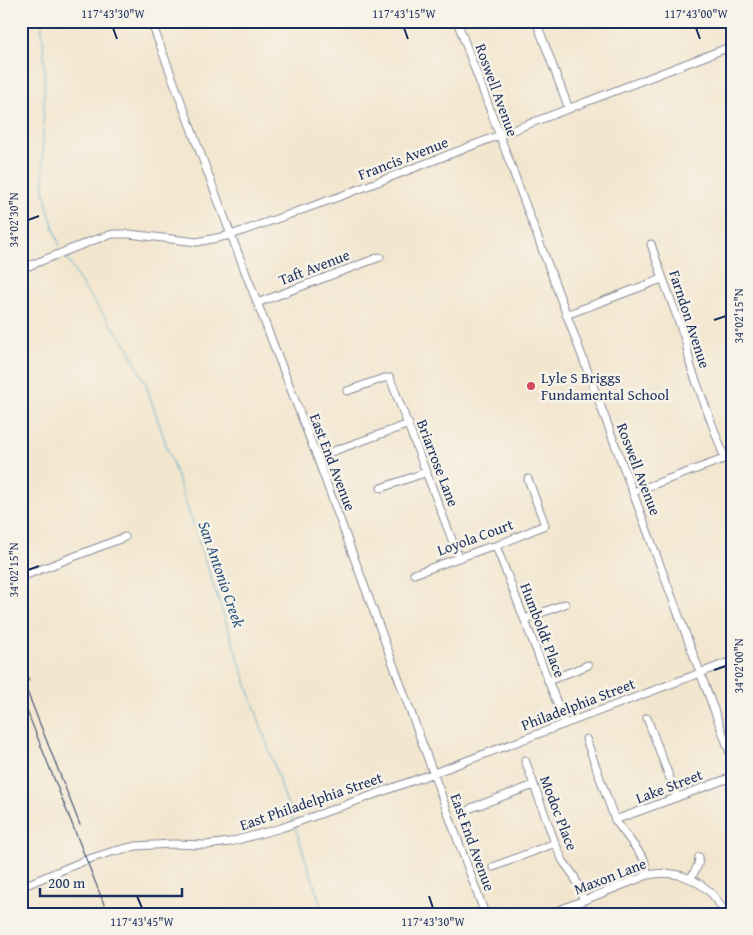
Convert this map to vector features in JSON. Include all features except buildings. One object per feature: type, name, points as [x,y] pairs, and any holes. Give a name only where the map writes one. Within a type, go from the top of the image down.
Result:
[{"type":"street","name":"East End Avenue","points":[[151,21],[317,457],[485,914]]},
{"type":"street","name":"Roswell Avenue","points":[[456,21],[732,758]]},
{"type":"street","points":[[536,21],[569,109]]},
{"type":"street","name":"Francis Avenue","points":[[21,269],[113,234],[129,234],[197,242],[231,235],[341,196],[732,46]]},
{"type":"street","name":"Farndon Avenue","points":[[652,244],[662,279],[685,338],[690,364],[728,458]]},
{"type":"street","name":"Taft Avenue","points":[[257,302],[380,257]]},
{"type":"street","points":[[566,315],[662,279]]},
{"type":"street","name":"Briarrose Lane","points":[[346,392],[384,378],[390,378],[409,424],[458,558]]},
{"type":"street","points":[[317,457],[409,424]]},
{"type":"street","points":[[633,492],[728,458]]},
{"type":"street","points":[[381,488],[427,472]]},
{"type":"street","name":"Loyola Court","points":[[414,574],[496,546],[546,525],[528,479]]},
{"type":"street","points":[[21,578],[125,537]]},
{"type":"street","name":"Humboldt Place","points":[[496,546],[565,724]]},
{"type":"street","points":[[525,619],[564,604]]},
{"type":"street","name":"Philadelphia Street","points":[[434,773],[732,661]]},
{"type":"street","points":[[548,681],[588,665]]},
{"type":"street","points":[[647,718],[677,797]]},
{"type":"street","points":[[586,739],[616,820],[644,859],[648,875]]},
{"type":"street","name":"Modoc Place","points":[[525,760],[562,861],[574,876],[584,900]]},
{"type":"street","name":"East Philadelphia Street","points":[[21,887],[86,860],[118,850],[145,846],[206,845],[253,837],[434,773]]},
{"type":"street","name":"Lake Street","points":[[616,820],[732,777]]},
{"type":"street","points":[[472,808],[534,785]]},
{"type":"street","points":[[493,867],[555,843]]},
{"type":"street","points":[[691,878],[698,865],[699,857]]},
{"type":"street","name":"Maxon Lane","points":[[549,914],[648,875],[668,873],[691,878],[704,886],[713,894],[725,914]]},
{"type":"waterway","name":"San Antonio Creek","points":[[41,21],[44,63],[44,187],[48,210],[60,247]]},
{"type":"waterway","name":"San Antonio Creek","points":[[66,257],[83,287],[128,347],[145,382],[293,821]]},
{"type":"waterway","name":"San Antonio Creek","points":[[295,827],[324,914]]},
{"type":"railway","points":[[21,663],[29,681]]},
{"type":"railway","points":[[21,676],[80,825]]},
{"type":"railway","points":[[21,696],[108,914]]},
{"type":"place","name":"Lyle S Briggs Fundamental School","points":[[531,386]]}]
